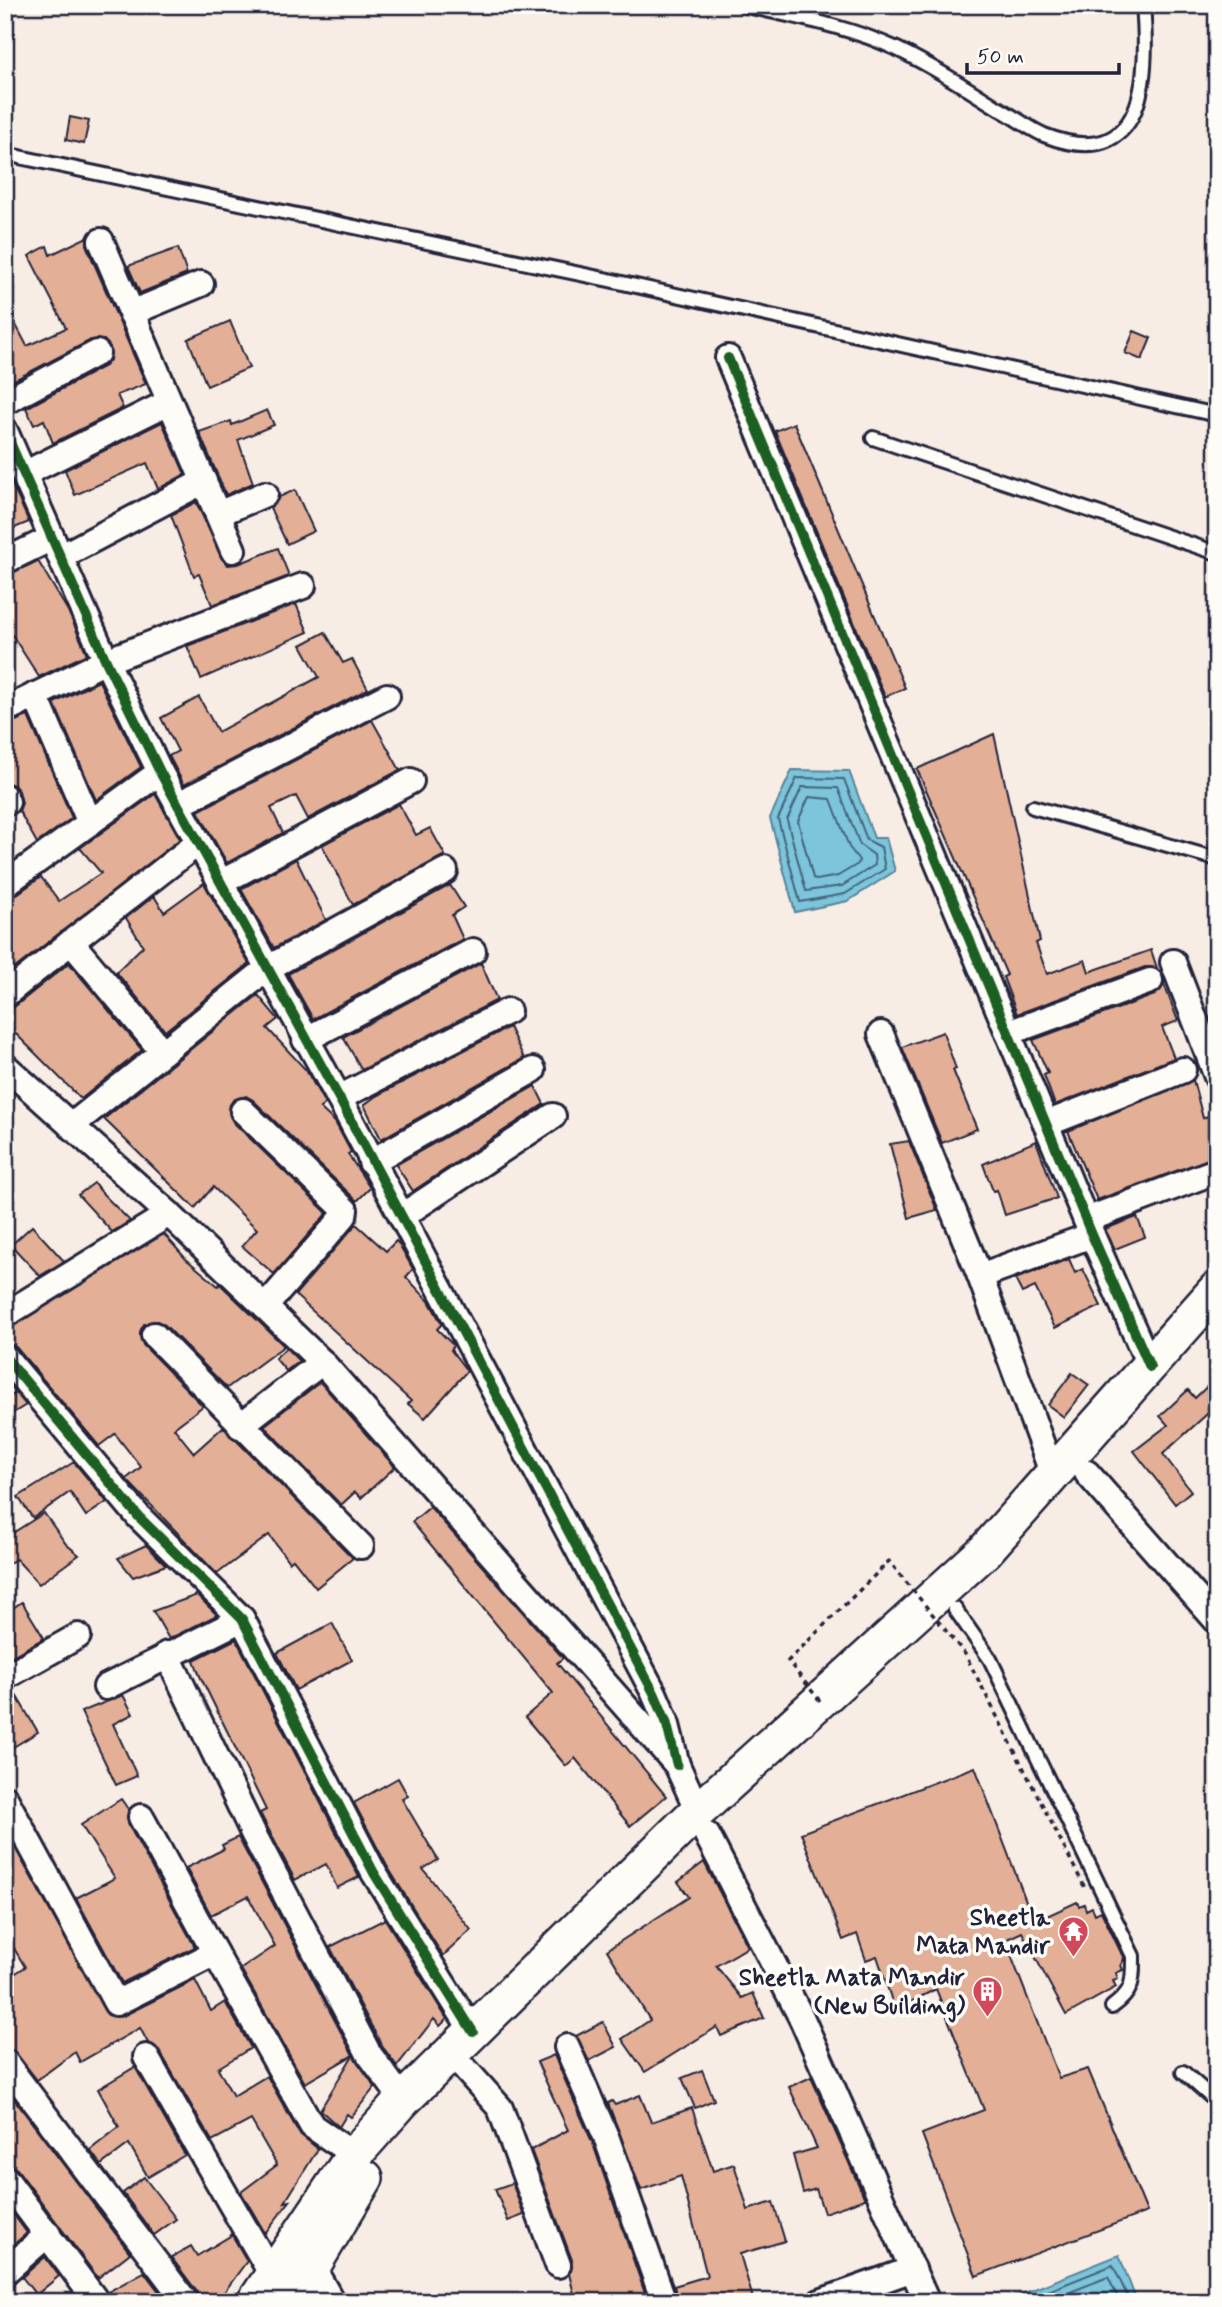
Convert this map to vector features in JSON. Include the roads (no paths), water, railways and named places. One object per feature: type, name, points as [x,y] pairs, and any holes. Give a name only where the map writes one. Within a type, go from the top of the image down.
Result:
[{"type":"main road","points":[[273,2293],[354,2155],[403,2100],[473,2032],[702,1823],[955,1609],[1070,1474],[1150,1367],[1217,1289]]},
{"type":"main road","points":[[273,2293],[312,2266],[374,2162],[466,2070],[702,1823],[821,1701],[1070,1474],[1217,1325]]},
{"type":"street","points":[[100,241],[233,550]]},
{"type":"street","points":[[131,313],[201,285]]},
{"type":"street","points":[[5,402],[97,354]]},
{"type":"street","points":[[728,358],[1089,1227],[1150,1367]]},
{"type":"street","points":[[24,474],[169,402]]},
{"type":"street","points":[[5,431],[106,662],[160,772],[339,1098],[654,1693],[666,1721],[677,1765],[702,1823],[802,2019],[927,2302]]},
{"type":"street","points":[[5,561],[57,547],[204,481]]},
{"type":"street","points":[[218,514],[265,494]]},
{"type":"street","points":[[5,710],[106,662],[303,586]]},
{"type":"street","points":[[35,695],[90,823]]},
{"type":"street","points":[[177,805],[387,696]]},
{"type":"street","points":[[8,882],[160,772]]},
{"type":"street","points":[[220,883],[411,781]]},
{"type":"street","points":[[5,995],[198,843]]},
{"type":"street","points":[[71,1126],[268,968],[445,871]]},
{"type":"street","points":[[71,942],[163,1052]]},
{"type":"street","points":[[305,1040],[472,951]]},
{"type":"street","points":[[1172,962],[1217,1077]]},
{"type":"street","points":[[1008,1033],[1150,981]]},
{"type":"street","points":[[339,1098],[508,1012]]},
{"type":"street","points":[[881,1034],[980,1276],[1070,1474],[1217,1621]]},
{"type":"street","points":[[5,1066],[169,1214],[322,1362],[677,1765]]},
{"type":"street","points":[[371,1161],[533,1070]]},
{"type":"street","points":[[1046,1124],[1183,1070]]},
{"type":"street","points":[[243,1111],[345,1210],[265,1307]]},
{"type":"street","points":[[402,1216],[553,1116]]},
{"type":"street","points":[[980,1276],[1216,1171]]},
{"type":"street","points":[[5,1315],[169,1214]]},
{"type":"street","points":[[154,1335],[240,1426],[361,1546]]},
{"type":"street","points":[[5,1357],[139,1517],[242,1619],[374,1873],[473,2032]]},
{"type":"street","points":[[240,1426],[322,1362]]},
{"type":"street","points":[[106,1687],[167,1654],[242,1619]]},
{"type":"street","points":[[5,1677],[78,1636]]},
{"type":"street","points":[[167,1654],[254,1835],[369,2054],[403,2100]]},
{"type":"street","points":[[5,1798],[116,2003],[215,1953]]},
{"type":"street","points":[[141,1816],[312,2126],[320,2135],[354,2155]]},
{"type":"street","points":[[567,2047],[607,2139],[664,2302]]},
{"type":"street","points":[[146,2057],[273,2293]]},
{"type":"street","points":[[5,2062],[186,2302]]},
{"type":"street","points":[[466,2070],[500,2108],[558,2265]]},
{"type":"street","points":[[5,2178],[97,2302]]},
{"type":"street","points":[[5,2272],[48,2234]]},
{"type":"street","points":[[312,2266],[332,2302]]},
{"type":"street","points":[[820,2302],[857,2296],[913,2269]]},
{"type":"lane","points":[[743,5],[864,36],[937,70],[1044,135],[1073,141],[1099,142],[1115,135],[1132,120],[1141,97],[1147,43],[1143,5]]},
{"type":"lane","points":[[5,154],[609,280],[1217,415]]},
{"type":"lane","points":[[873,438],[1217,553]]},
{"type":"lane","points":[[1033,807],[1217,859]]},
{"type":"lane","points":[[955,1609],[990,1659],[1133,1956],[1133,1979],[1127,1996],[1112,2007]]},
{"type":"lane","points":[[1183,2072],[1217,2102]]},
{"type":"water","points":[[792,770],[849,771],[874,838],[886,838],[895,871],[848,901],[795,912],[770,818]]},
{"type":"water","points":[[1119,2255],[1137,2302],[1002,2302]]},
{"type":"place","name":"Sheetla Mata Mandir","points":[[1073,1958]]},
{"type":"place","name":"Sheetla Mata Mandir (New Building)","points":[[988,2018]]}]
